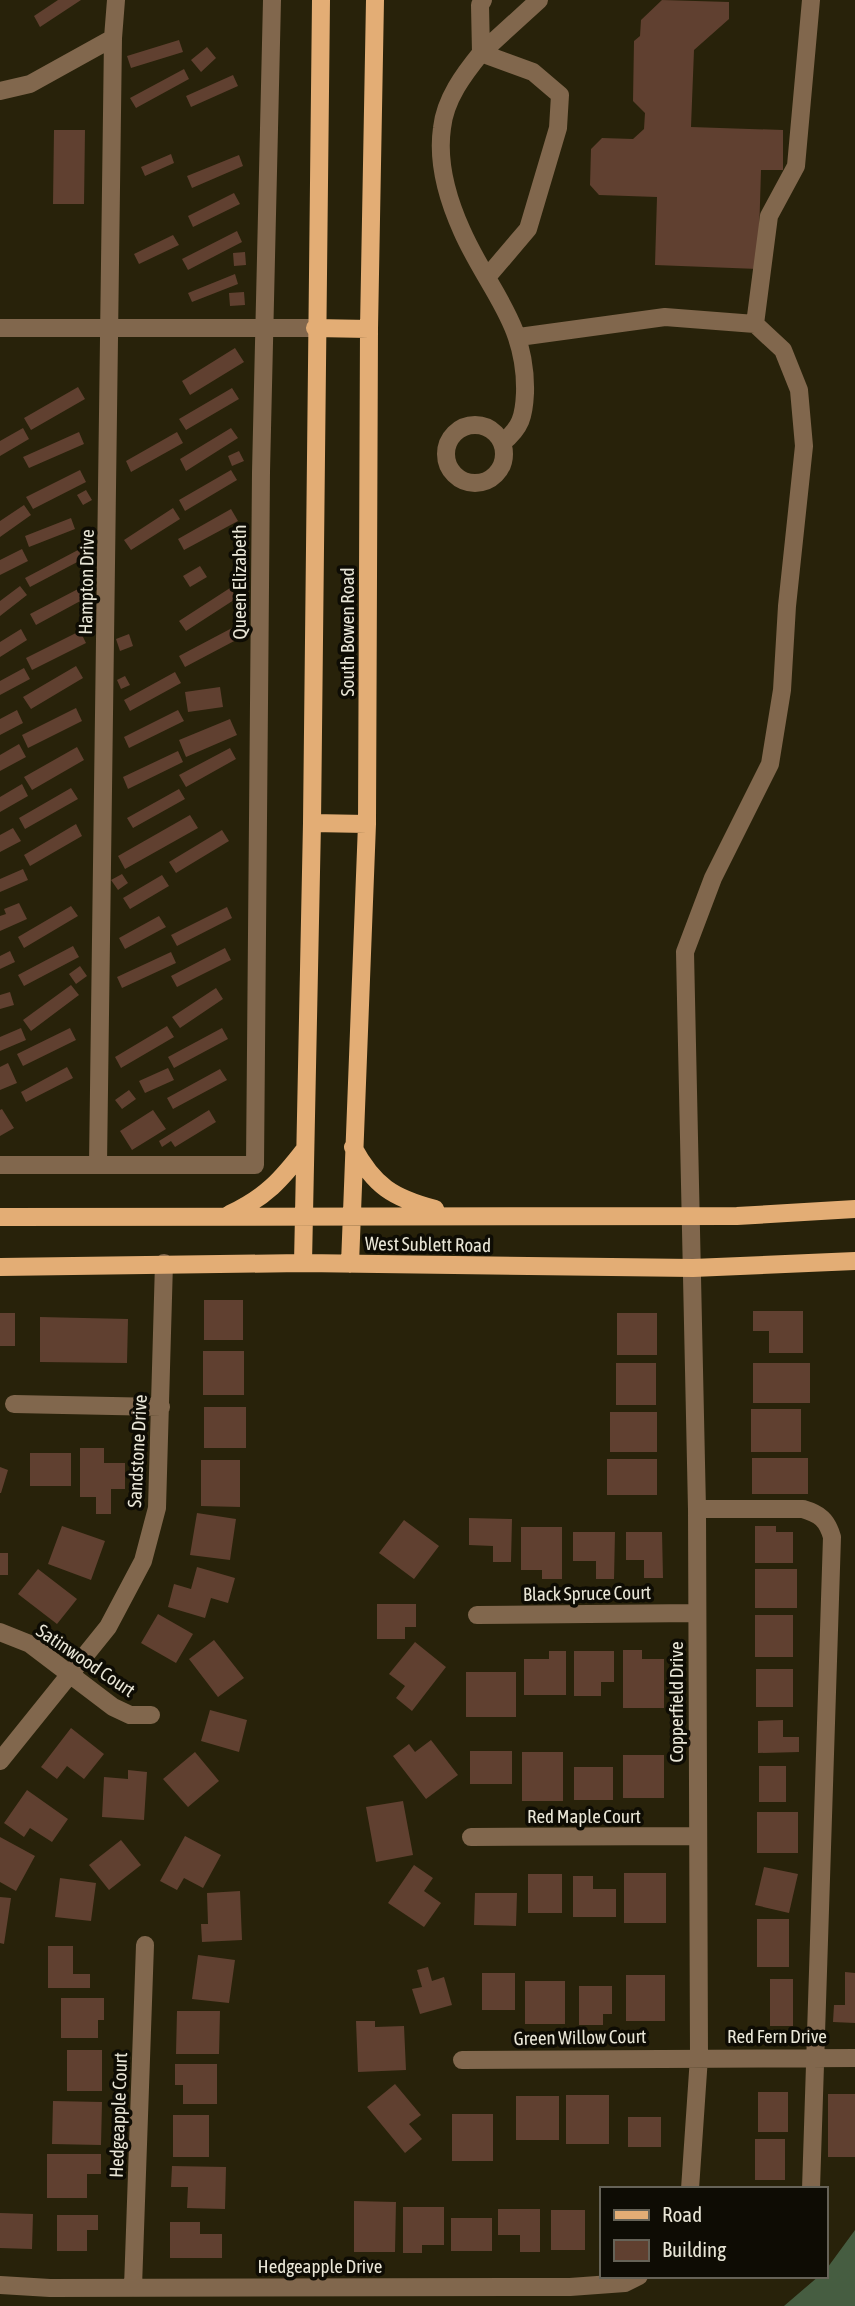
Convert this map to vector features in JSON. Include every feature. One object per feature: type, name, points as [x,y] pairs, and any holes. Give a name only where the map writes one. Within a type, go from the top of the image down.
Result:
[{"type":"main road","name":"South Bowen Road","points":[[303,1263],[312,823],[315,328],[321,0]]},
{"type":"main road","name":"South Bowen Road","points":[[350,1264],[367,824],[369,330],[375,0]]},
{"type":"main road","points":[[315,328],[369,330]]},
{"type":"main road","points":[[312,823],[367,824]]},
{"type":"main road","points":[[353,1147],[364,1167],[382,1187],[408,1202],[463,1215]]},
{"type":"main road","points":[[226,1216],[258,1201],[271,1190],[305,1149]]},
{"type":"main road","name":"West Sublett Road","points":[[0,1217],[737,1216],[855,1209]]},
{"type":"main road","name":"West Sublett Road","points":[[0,1267],[303,1263],[693,1268],[855,1261]]},
{"type":"street","name":"Hampton Drive","points":[[98,1166],[113,38],[116,0]]},
{"type":"street","name":"Queen Elizabeth","points":[[98,1166],[255,1166],[264,328],[272,0]]},
{"type":"street","points":[[481,53],[480,5],[483,0]]},
{"type":"street","points":[[502,443],[518,431],[524,414],[526,365],[519,337],[463,233],[443,175],[442,126],[459,80],[481,53],[539,0]]},
{"type":"street","points":[[519,337],[665,317],[755,324],[769,216],[796,166],[811,0]]},
{"type":"street","points":[[0,91],[30,84],[113,38]]},
{"type":"street","points":[[481,53],[533,72],[560,95],[558,128],[528,229],[488,276]]},
{"type":"street","name":"Copperfield Drive","points":[[690,2187],[699,2057],[697,1509],[685,953],[713,878],[770,764],[782,690],[787,606],[804,446],[799,390],[783,350],[755,324]]},
{"type":"street","points":[[0,328],[315,328]]},
{"type":"street","points":[[0,1166],[98,1166]]},
{"type":"street","name":"Sandstone Drive","points":[[0,1761],[108,1627],[143,1562],[157,1508],[164,1263]]},
{"type":"street","points":[[14,1404],[162,1406]]},
{"type":"street","points":[[697,1509],[803,1509],[819,1513],[832,1536],[811,2187]]},
{"type":"street","name":"Black Spruce Court","points":[[477,1615],[697,1613]]},
{"type":"street","name":"Satinwood Court","points":[[0,1632],[30,1644],[113,1707],[130,1715],[151,1715]]},
{"type":"street","name":"Red Maple Court","points":[[471,1837],[698,1836]]},
{"type":"street","name":"Hedgeapple Court","points":[[134,2287],[145,1944]]},
{"type":"street","name":"Red Fern Drive","points":[[699,2057],[855,2058]]},
{"type":"street","name":"Green Willow Court","points":[[462,2060],[699,2057]]},
{"type":"street","name":"Hedgeapple Drive","points":[[0,2285],[570,2287],[625,2283],[635,2278]]},
{"type":"green space","points":[[855,2230],[855,2306],[784,2306],[817,2278],[827,2278],[827,2268]]},
{"type":"building","points":[[58,0],[81,0],[40,27],[34,16]]},
{"type":"building","points":[[662,0],[729,2],[729,19],[694,50],[691,127],[783,130],[783,170],[761,170],[758,269],[655,265],[657,197],[599,195],[590,185],[591,149],[602,138],[633,139],[644,129],[645,113],[633,101],[634,41],[640,36],[641,20]]},
{"type":"building","points":[[179,40],[183,52],[131,68],[127,56]]},
{"type":"building","points":[[207,47],[216,58],[201,72],[191,60]]},
{"type":"building","points":[[184,69],[189,79],[136,108],[130,98]]},
{"type":"building","points":[[233,75],[238,86],[191,107],[186,96]]},
{"type":"building","points":[[54,130],[85,130],[84,204],[53,204]]},
{"type":"building","points":[[171,154],[174,163],[145,176],[141,167]]},
{"type":"building","points":[[239,155],[243,166],[192,188],[187,176]]},
{"type":"building","points":[[234,193],[240,204],[193,227],[188,216]]},
{"type":"building","points":[[237,231],[242,242],[188,270],[182,259]]},
{"type":"building","points":[[173,235],[179,245],[139,264],[134,254]]},
{"type":"building","points":[[245,252],[246,265],[234,266],[233,253]]},
{"type":"building","points":[[235,274],[238,284],[192,302],[188,293]]},
{"type":"building","points":[[244,292],[245,305],[230,306],[229,293]]},
{"type":"building","points":[[235,348],[244,362],[190,395],[182,381]]},
{"type":"building","points":[[78,387],[85,399],[31,430],[24,418]]},
{"type":"building","points":[[232,388],[239,399],[186,430],[179,419]]},
{"type":"building","points":[[23,428],[29,439],[0,456],[0,441]]},
{"type":"building","points":[[231,428],[238,438],[186,471],[180,459]]},
{"type":"building","points":[[79,432],[84,444],[29,468],[23,457]]},
{"type":"building","points":[[177,432],[183,443],[131,472],[126,461]]},
{"type":"building","points":[[239,451],[244,461],[232,466],[228,456]]},
{"type":"building","points":[[80,470],[86,482],[33,509],[26,497]]},
{"type":"building","points":[[231,470],[237,480],[185,511],[179,500]]},
{"type":"building","points":[[86,490],[92,500],[83,505],[77,495]]},
{"type":"building","points":[[24,505],[31,515],[0,537],[0,521]]},
{"type":"building","points":[[173,508],[180,519],[131,550],[124,540]]},
{"type":"building","points":[[231,509],[238,521],[184,550],[178,539]]},
{"type":"building","points":[[71,518],[75,529],[29,547],[25,536]]},
{"type":"building","points":[[22,549],[28,561],[0,575],[0,560]]},
{"type":"building","points":[[78,550],[83,559],[30,587],[25,578]]},
{"type":"building","points":[[200,566],[207,577],[190,587],[183,576]]},
{"type":"building","points":[[20,586],[27,595],[0,616],[0,601]]},
{"type":"building","points":[[230,588],[237,598],[186,631],[179,621]]},
{"type":"building","points":[[78,589],[84,599],[36,625],[30,614]]},
{"type":"building","points":[[232,628],[238,639],[185,667],[179,656]]},
{"type":"building","points":[[21,629],[27,640],[0,657],[0,642]]},
{"type":"building","points":[[80,631],[86,643],[32,670],[26,658]]},
{"type":"building","points":[[129,634],[133,646],[120,651],[116,639]]},
{"type":"building","points":[[76,666],[83,678],[31,709],[23,697]]},
{"type":"building","points":[[24,668],[30,679],[0,695],[0,681]]},
{"type":"building","points":[[175,672],[181,683],[130,711],[124,700]]},
{"type":"building","points":[[125,676],[130,685],[121,689],[117,680]]},
{"type":"building","points":[[220,687],[223,707],[188,712],[185,692]]},
{"type":"building","points":[[76,708],[82,721],[28,748],[22,735]]},
{"type":"building","points":[[17,710],[23,723],[0,735],[0,719]]},
{"type":"building","points":[[178,710],[184,721],[129,748],[124,737]]},
{"type":"building","points":[[230,719],[237,735],[186,757],[179,740]]},
{"type":"building","points":[[19,744],[26,757],[0,771],[0,755]]},
{"type":"building","points":[[77,747],[84,760],[32,790],[24,777]]},
{"type":"building","points":[[230,748],[236,759],[186,787],[179,775]]},
{"type":"building","points":[[178,751],[183,762],[128,789],[123,777]]},
{"type":"building","points":[[22,784],[28,796],[0,812],[0,797]]},
{"type":"building","points":[[71,788],[78,799],[25,829],[19,818]]},
{"type":"building","points":[[179,789],[185,799],[133,828],[127,818]]},
{"type":"building","points":[[190,815],[198,828],[125,869],[118,856]]},
{"type":"building","points":[[76,824],[82,836],[30,866],[24,855]]},
{"type":"building","points":[[13,828],[21,841],[0,852],[0,835]]},
{"type":"building","points":[[222,830],[229,841],[176,873],[169,862]]},
{"type":"building","points":[[23,869],[28,880],[0,892],[0,879]]},
{"type":"building","points":[[122,874],[128,883],[118,890],[111,880]]},
{"type":"building","points":[[162,875],[169,886],[130,909],[123,898]]},
{"type":"building","points":[[19,903],[27,919],[0,931],[0,916],[6,914],[4,909]]},
{"type":"building","points":[[71,906],[78,916],[24,948],[18,937]]},
{"type":"building","points":[[227,907],[232,918],[177,946],[171,935]]},
{"type":"building","points":[[159,916],[166,927],[125,949],[119,938]]},
{"type":"building","points":[[73,946],[79,957],[24,986],[18,975]]},
{"type":"building","points":[[225,948],[231,960],[177,987],[171,976]]},
{"type":"building","points":[[10,951],[15,962],[0,969],[0,956]]},
{"type":"building","points":[[171,952],[176,963],[122,988],[117,977]]},
{"type":"building","points":[[80,966],[87,976],[76,984],[69,974]]},
{"type":"building","points":[[71,985],[79,995],[31,1031],[23,1020]]},
{"type":"building","points":[[216,988],[223,999],[180,1028],[172,1017]]},
{"type":"building","points":[[10,992],[14,1005],[0,1009],[0,995]]},
{"type":"building","points":[[167,1026],[174,1037],[121,1068],[115,1057]]},
{"type":"building","points":[[21,1028],[26,1040],[0,1051],[0,1037]]},
{"type":"building","points":[[70,1028],[76,1040],[23,1066],[17,1054]]},
{"type":"building","points":[[222,1028],[228,1039],[174,1068],[168,1057]]},
{"type":"building","points":[[8,1063],[17,1083],[0,1090],[0,1067]]},
{"type":"building","points":[[67,1067],[73,1078],[26,1102],[21,1092]]},
{"type":"building","points":[[168,1068],[174,1080],[145,1093],[139,1081]]},
{"type":"building","points":[[220,1069],[227,1080],[173,1109],[167,1098]]},
{"type":"building","points":[[129,1090],[136,1099],[122,1109],[115,1100]]},
{"type":"building","points":[[2,1109],[14,1128],[0,1136],[0,1110]]},
{"type":"building","points":[[153,1110],[166,1129],[132,1150],[120,1131]]},
{"type":"building","points":[[209,1110],[216,1122],[175,1147],[171,1141],[162,1147],[159,1141]]},
{"type":"building","points":[[204,1300],[243,1300],[243,1340],[204,1340]]},
{"type":"building","points":[[753,1311],[803,1311],[803,1353],[769,1353],[769,1331],[753,1331]]},
{"type":"building","points":[[0,1313],[15,1313],[15,1346],[0,1346]]},
{"type":"building","points":[[617,1313],[657,1313],[657,1355],[617,1355]]},
{"type":"building","points":[[40,1317],[128,1319],[127,1363],[40,1362]]},
{"type":"building","points":[[203,1351],[244,1351],[244,1395],[203,1395]]},
{"type":"building","points":[[616,1363],[656,1363],[656,1405],[616,1405]]},
{"type":"building","points":[[753,1363],[810,1363],[810,1403],[753,1403]]},
{"type":"building","points":[[204,1407],[246,1407],[246,1448],[204,1448]]},
{"type":"building","points":[[751,1409],[801,1409],[801,1452],[751,1452]]},
{"type":"building","points":[[610,1412],[657,1412],[657,1452],[610,1452]]},
{"type":"building","points":[[80,1448],[104,1448],[104,1463],[125,1463],[125,1489],[111,1489],[111,1514],[96,1514],[96,1497],[80,1497]]},
{"type":"building","points":[[30,1453],[71,1453],[71,1486],[30,1486]]},
{"type":"building","points":[[752,1458],[808,1458],[808,1494],[752,1494]]},
{"type":"building","points":[[607,1459],[657,1459],[657,1495],[607,1495]]},
{"type":"building","points":[[201,1460],[240,1460],[240,1507],[201,1506]]},
{"type":"building","points":[[0,1467],[8,1470],[1,1493],[0,1493]]},
{"type":"building","points":[[197,1513],[236,1519],[230,1560],[190,1555]]},
{"type":"building","points":[[469,1518],[512,1519],[511,1562],[493,1562],[493,1546],[469,1545]]},
{"type":"building","points":[[404,1520],[439,1546],[414,1579],[379,1553]]},
{"type":"building","points":[[62,1526],[105,1541],[91,1580],[48,1564]]},
{"type":"building","points":[[755,1526],[776,1526],[776,1532],[793,1532],[793,1563],[755,1563]]},
{"type":"building","points":[[521,1527],[562,1527],[562,1579],[542,1579],[542,1570],[521,1570]]},
{"type":"building","points":[[573,1532],[615,1532],[614,1579],[596,1579],[596,1561],[573,1561]]},
{"type":"building","points":[[626,1532],[662,1532],[663,1578],[644,1578],[644,1560],[626,1560]]},
{"type":"building","points":[[0,1553],[8,1553],[8,1575],[0,1575]]},
{"type":"building","points":[[197,1567],[235,1578],[228,1603],[211,1598],[205,1618],[168,1607],[174,1584],[191,1589]]},
{"type":"building","points":[[38,1569],[77,1599],[57,1624],[18,1594]]},
{"type":"building","points":[[755,1569],[797,1569],[797,1608],[755,1608]]},
{"type":"building","points":[[377,1604],[416,1604],[416,1627],[405,1627],[405,1639],[377,1639]]},
{"type":"building","points":[[158,1614],[193,1634],[176,1663],[141,1643]]},
{"type":"building","points":[[755,1615],[793,1615],[793,1657],[755,1657]]},
{"type":"building","points":[[214,1640],[244,1678],[218,1697],[189,1659]]},
{"type":"building","points":[[415,1642],[446,1667],[412,1711],[396,1698],[405,1686],[389,1674]]},
{"type":"building","points":[[623,1650],[642,1650],[642,1659],[664,1659],[664,1708],[623,1708]]},
{"type":"building","points":[[549,1651],[566,1651],[566,1695],[524,1695],[524,1659],[549,1659]]},
{"type":"building","points":[[574,1651],[614,1651],[614,1682],[601,1682],[601,1696],[574,1696]]},
{"type":"building","points":[[756,1669],[793,1669],[793,1707],[756,1707]]},
{"type":"building","points":[[466,1672],[516,1672],[516,1717],[466,1717]]},
{"type":"building","points":[[210,1710],[247,1720],[239,1752],[201,1741]]},
{"type":"building","points":[[783,1720],[783,1737],[799,1737],[799,1752],[758,1753],[758,1721]]},
{"type":"building","points":[[71,1728],[104,1754],[84,1779],[67,1766],[57,1779],[41,1767]]},
{"type":"building","points":[[431,1740],[458,1775],[426,1799],[393,1756],[409,1744],[415,1752]]},
{"type":"building","points":[[470,1751],[512,1751],[512,1784],[470,1784]]},
{"type":"building","points":[[195,1752],[219,1781],[188,1807],[163,1779]]},
{"type":"building","points":[[522,1752],[563,1752],[563,1801],[522,1801]]},
{"type":"building","points":[[623,1755],[664,1755],[664,1798],[623,1798]]},
{"type":"building","points":[[759,1766],[786,1766],[786,1802],[759,1802]]},
{"type":"building","points":[[574,1767],[613,1767],[613,1800],[574,1800]]},
{"type":"building","points":[[128,1770],[147,1772],[144,1820],[102,1817],[104,1777],[128,1779]]},
{"type":"building","points":[[27,1790],[68,1819],[52,1842],[30,1828],[24,1837],[4,1823]]},
{"type":"building","points":[[403,1801],[413,1855],[376,1862],[366,1807]]},
{"type":"building","points":[[757,1812],[798,1812],[798,1853],[757,1853]]},
{"type":"building","points":[[185,1836],[221,1855],[203,1888],[184,1878],[177,1890],[160,1881]]},
{"type":"building","points":[[0,1837],[35,1856],[16,1891],[0,1882]]},
{"type":"building","points":[[121,1840],[141,1865],[109,1890],[89,1865]]},
{"type":"building","points":[[414,1865],[433,1878],[424,1891],[441,1903],[424,1927],[388,1903]]},
{"type":"building","points":[[764,1867],[798,1874],[789,1913],[755,1905]]},
{"type":"building","points":[[624,1873],[666,1873],[666,1923],[624,1923]]},
{"type":"building","points":[[528,1874],[562,1874],[562,1913],[528,1913]]},
{"type":"building","points":[[573,1876],[593,1876],[593,1889],[616,1889],[616,1917],[573,1917]]},
{"type":"building","points":[[60,1878],[96,1883],[91,1921],[55,1917]]},
{"type":"building","points":[[240,1891],[242,1940],[202,1942],[201,1924],[208,1924],[207,1893]]},
{"type":"building","points":[[475,1893],[517,1893],[516,1926],[474,1925]]},
{"type":"building","points":[[0,1897],[11,1898],[4,1944],[0,1943]]},
{"type":"building","points":[[757,1919],[789,1919],[789,1967],[757,1967]]},
{"type":"building","points":[[48,1946],[73,1946],[73,1974],[90,1974],[90,1988],[48,1988]]},
{"type":"building","points":[[198,1955],[235,1960],[229,2003],[192,1999]]},
{"type":"building","points":[[428,1967],[432,1981],[444,1977],[452,2005],[420,2014],[412,1989],[422,1987],[417,1970]]},
{"type":"building","points":[[845,1972],[855,1973],[855,2023],[833,2022],[834,2005],[845,2005]]},
{"type":"building","points":[[482,1973],[515,1973],[515,2010],[482,2010]]},
{"type":"building","points":[[626,1975],[665,1975],[665,2021],[626,2021]]},
{"type":"building","points":[[770,1979],[793,1979],[793,2026],[770,2026]]},
{"type":"building","points":[[525,1981],[565,1981],[565,2024],[525,2024]]},
{"type":"building","points":[[579,1986],[612,1986],[612,2014],[603,2014],[603,2025],[579,2025]]},
{"type":"building","points":[[61,1998],[104,1998],[104,2020],[98,2020],[98,2038],[61,2038]]},
{"type":"building","points":[[177,2011],[220,2011],[219,2054],[176,2054]]},
{"type":"building","points":[[356,2021],[375,2021],[375,2027],[404,2026],[406,2070],[358,2072]]},
{"type":"building","points":[[67,2050],[102,2050],[102,2091],[67,2091]]},
{"type":"building","points":[[175,2064],[217,2064],[217,2104],[183,2104],[183,2085],[175,2085]]},
{"type":"building","points":[[395,2084],[421,2115],[409,2124],[422,2139],[405,2153],[367,2107]]},
{"type":"building","points":[[758,2092],[788,2092],[788,2132],[758,2132]]},
{"type":"building","points":[[828,2094],[855,2094],[855,2157],[828,2157]]},
{"type":"building","points":[[566,2095],[609,2095],[609,2144],[566,2144]]},
{"type":"building","points":[[516,2096],[559,2096],[559,2140],[516,2140]]},
{"type":"building","points":[[53,2101],[102,2102],[101,2145],[52,2144]]},
{"type":"building","points":[[452,2114],[493,2114],[493,2161],[452,2161]]},
{"type":"building","points":[[173,2115],[209,2115],[209,2157],[173,2157]]},
{"type":"building","points":[[628,2117],[661,2117],[661,2147],[628,2147]]},
{"type":"building","points":[[755,2139],[785,2139],[785,2180],[755,2180]]},
{"type":"building","points":[[47,2154],[101,2154],[101,2174],[87,2174],[87,2198],[47,2198]]},
{"type":"building","points":[[172,2166],[226,2167],[225,2209],[187,2208],[188,2187],[171,2187]]},
{"type":"building","points":[[354,2201],[396,2202],[395,2252],[354,2252]]},
{"type":"building","points":[[403,2207],[444,2207],[444,2245],[422,2245],[422,2253],[403,2253]]},
{"type":"building","points":[[498,2209],[540,2209],[540,2252],[520,2252],[520,2235],[498,2235]]},
{"type":"building","points":[[551,2210],[585,2210],[585,2250],[551,2250]]},
{"type":"building","points":[[0,2213],[33,2214],[32,2249],[0,2248]]},
{"type":"building","points":[[57,2215],[98,2215],[98,2230],[87,2230],[87,2251],[57,2251]]},
{"type":"building","points":[[451,2218],[492,2218],[492,2251],[451,2251]]},
{"type":"building","points":[[170,2222],[200,2222],[200,2234],[222,2234],[222,2258],[170,2258]]}]
